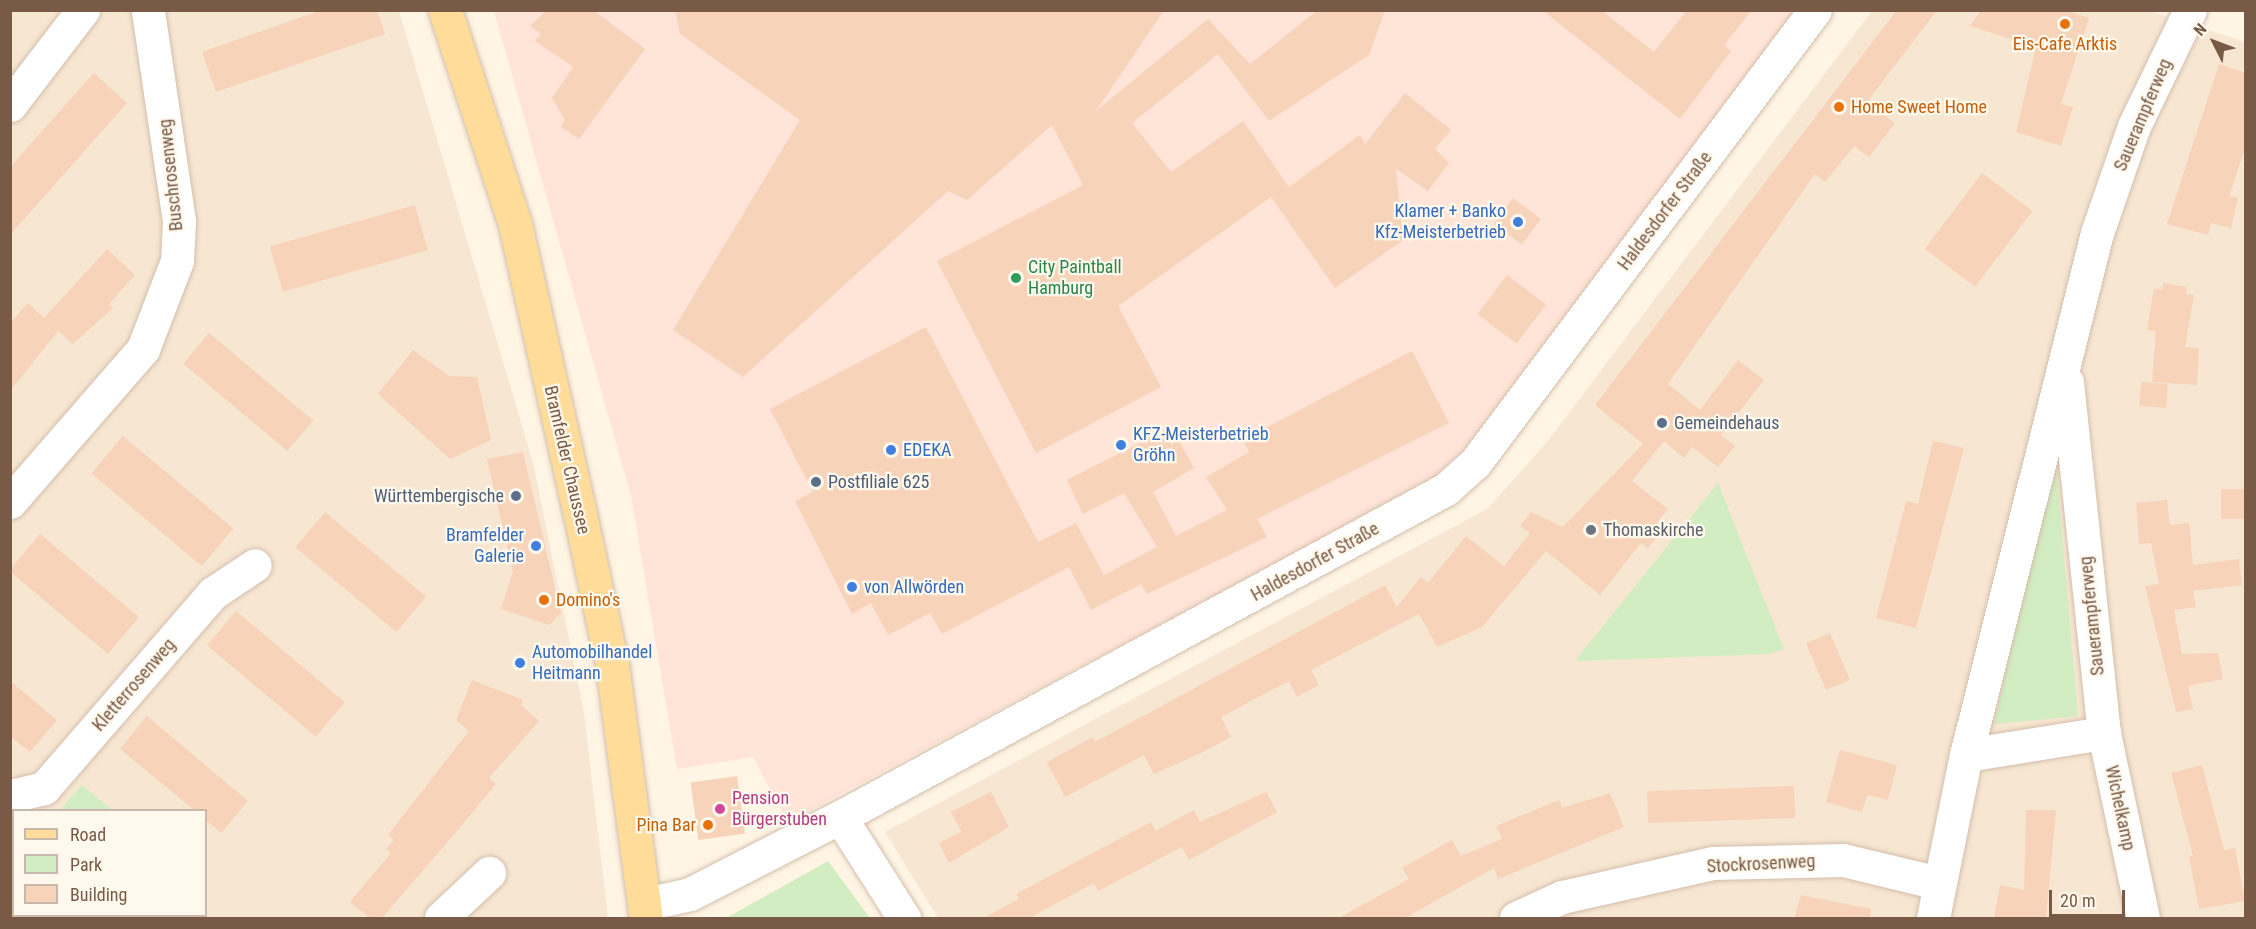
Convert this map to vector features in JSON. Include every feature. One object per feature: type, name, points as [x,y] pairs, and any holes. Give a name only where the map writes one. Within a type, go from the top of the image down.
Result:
[{"type":"main road","name":"Bramfelder Chaussee","points":[[446,10],[515,224],[580,514],[612,664],[645,911]]},
{"type":"street","points":[[10,105],[83,10]]},
{"type":"street","name":"Buschrosenweg","points":[[10,502],[143,349],[177,261],[179,221],[148,10]]},
{"type":"street","name":"Haldesdorfer Straße","points":[[645,911],[690,894],[840,818],[1446,489],[1475,464],[1815,10]]},
{"type":"street","name":"Sauerampferweg","points":[[1933,918],[1966,755],[2097,233],[2134,126],[2190,10]]},
{"type":"street","name":"Sauerampferweg","points":[[2064,360],[2104,733]]},
{"type":"street","name":"Kletterrosenweg","points":[[10,796],[44,788],[213,593],[255,565]]},
{"type":"street","points":[[1966,755],[2104,733]]},
{"type":"street","name":"Wichelkamp","points":[[2104,733],[2143,918]]},
{"type":"street","points":[[840,818],[904,918]]},
{"type":"street","name":"Stockrosenweg","points":[[1516,918],[1562,897],[1713,863],[1843,860],[1939,883]]},
{"type":"street","points":[[441,918],[489,873]]},
{"type":"shaded area","points":[[10,11],[399,11],[533,463],[584,713],[608,918],[11,918]]},
{"type":"shaded area","points":[[494,11],[1806,11],[1475,457],[788,822],[753,757],[677,769],[631,496]]},
{"type":"shaded area","points":[[1872,11],[2150,11],[2245,42],[2245,918],[938,918],[885,832],[1487,509],[1547,442]]},
{"type":"green space","points":[[2055,455],[2078,716],[1994,724]]},
{"type":"green space","points":[[1718,483],[1784,649],[1769,654],[1575,661]]},
{"type":"green space","points":[[82,785],[111,809],[61,809]]},
{"type":"green space","points":[[828,861],[870,918],[726,918]]},
{"type":"building","points":[[322,10],[377,10],[385,34],[216,92],[202,52]]},
{"type":"building","points":[[547,10],[593,10],[645,49],[579,139],[561,127],[565,120],[552,98],[573,67],[535,41],[541,34],[530,26]]},
{"type":"building","points":[[675,10],[1164,10],[1096,111],[1208,19],[1250,64],[1318,10],[1385,10],[1369,55],[1269,121],[1218,54],[1132,123],[1171,172],[1243,121],[1289,187],[1360,135],[1365,144],[1405,93],[1451,130],[1435,149],[1449,163],[1428,191],[1396,169],[1403,240],[1335,288],[1271,197],[1118,306],[1161,387],[1036,453],[937,261],[1083,185],[1052,125],[967,200],[948,191],[743,377],[673,330],[800,120],[680,34]]},
{"type":"building","points":[[1542,10],[1601,10],[1654,52],[1687,10],[1752,10],[1724,45],[1731,51],[1680,119]]},
{"type":"building","points":[[1897,10],[1937,10],[1867,102],[1895,123],[1869,157],[1854,146],[1825,182],[1815,174],[1668,384],[1700,410],[1738,360],[1764,380],[1721,435],[1735,446],[1718,467],[1692,447],[1684,458],[1664,441],[1632,481],[1668,509],[1653,528],[1660,533],[1648,548],[1641,543],[1600,595],[1546,551],[1482,627],[1437,647],[1419,614],[1311,670],[1319,685],[1297,697],[1289,681],[1221,717],[1231,737],[1201,753],[1154,774],[1144,755],[1065,797],[1047,762],[1093,737],[1095,742],[1385,585],[1397,607],[1421,577],[1428,583],[1466,536],[1504,566],[1530,533],[1520,526],[1531,512],[1563,527],[1643,444],[1595,405]]},
{"type":"building","points":[[1981,10],[2065,10],[2089,18],[2061,104],[2073,107],[2061,146],[2016,132],[2036,47],[1970,26]]},
{"type":"building","points":[[2219,64],[2246,73],[2246,146],[2229,196],[2238,198],[2231,228],[2211,223],[2208,235],[2167,224]]},
{"type":"building","points":[[94,73],[127,103],[10,235],[10,167]]},
{"type":"building","points":[[1982,173],[2032,211],[1975,287],[1925,249]]},
{"type":"building","points":[[1513,198],[1541,219],[1522,245],[1494,224]]},
{"type":"building","points":[[415,205],[428,250],[283,292],[270,247]]},
{"type":"building","points":[[107,249],[135,275],[109,304],[113,308],[73,344],[58,331],[10,391],[10,323],[28,303],[44,318]]},
{"type":"building","points":[[1507,275],[1546,304],[1517,344],[1478,314]]},
{"type":"building","points":[[2163,283],[2187,287],[2186,294],[2194,295],[2185,347],[2199,348],[2197,385],[2152,382],[2156,331],[2147,330],[2154,288],[2163,290]]},
{"type":"building","points":[[926,327],[1038,542],[1076,523],[1104,575],[1157,547],[1124,493],[1083,514],[1067,480],[1171,427],[1194,468],[1153,492],[1176,536],[1227,510],[1206,477],[1249,452],[1243,440],[1412,351],[1449,423],[1257,519],[1267,537],[1147,594],[1141,584],[1091,610],[1069,567],[942,634],[930,613],[888,635],[871,603],[852,614],[795,501],[813,492],[770,409]]},
{"type":"building","points":[[209,333],[313,420],[287,451],[183,364]]},
{"type":"building","points":[[413,350],[449,376],[477,377],[491,440],[450,459],[378,394]]},
{"type":"building","points":[[2141,382],[2168,384],[2166,408],[2139,406]]},
{"type":"building","points":[[123,436],[233,529],[202,566],[92,474]]},
{"type":"building","points":[[1933,441],[1964,448],[1916,628],[1876,618],[1906,501],[1918,504]]},
{"type":"building","points":[[523,452],[561,613],[549,625],[501,609],[513,572],[487,459]]},
{"type":"building","points":[[2221,489],[2246,489],[2246,519],[2221,519]]},
{"type":"building","points":[[2167,500],[2170,525],[2189,523],[2193,565],[2239,559],[2242,585],[2193,591],[2196,607],[2174,610],[2182,654],[2218,653],[2223,679],[2188,686],[2193,709],[2176,712],[2145,586],[2159,584],[2151,543],[2139,544],[2136,503]]},
{"type":"building","points":[[325,512],[426,597],[397,632],[295,547]]},
{"type":"building","points":[[40,534],[139,617],[108,654],[10,571]]},
{"type":"building","points":[[236,611],[345,702],[316,737],[207,645]]},
{"type":"building","points":[[1830,633],[1850,680],[1826,690],[1806,643]]},
{"type":"building","points":[[472,680],[523,700],[521,705],[539,721],[489,778],[496,784],[462,825],[382,918],[370,918],[350,902],[391,853],[386,849],[394,840],[388,835],[469,731],[456,720]]},
{"type":"building","points":[[10,681],[57,720],[30,752],[10,736]]},
{"type":"building","points":[[147,716],[248,801],[221,833],[207,821],[207,809],[193,809],[120,749]]},
{"type":"building","points":[[1840,750],[1897,765],[1888,800],[1867,795],[1862,812],[1826,802]]},
{"type":"building","points":[[2202,765],[2224,850],[2235,848],[2245,901],[2199,909],[2189,856],[2193,856],[2171,773]]},
{"type":"building","points":[[737,776],[745,833],[699,840],[690,783]]},
{"type":"building","points":[[1794,786],[1795,818],[1648,823],[1647,791]]},
{"type":"building","points":[[991,792],[1009,827],[949,863],[939,843],[961,832],[966,841],[951,812]]},
{"type":"building","points":[[1266,792],[1277,812],[1189,860],[1182,847],[1098,891],[1094,883],[1029,918],[983,918],[1019,899],[1016,894],[1151,822],[1155,831],[1194,810],[1200,822]]},
{"type":"building","points":[[1610,793],[1624,827],[1498,879],[1494,868],[1405,918],[1339,918],[1409,879],[1402,868],[1452,840],[1461,856],[1502,839],[1496,826],[1559,800],[1562,808]]},
{"type":"building","points":[[2026,810],[2056,810],[2046,918],[1994,918],[2000,885],[2024,890]]},
{"type":"building","points":[[1801,895],[1871,909],[1870,918],[1794,918]]},
{"type":"place","name":"Eis-Cafe Arktis","points":[[2065,24]]},
{"type":"place","name":"Home Sweet Home","points":[[1839,107]]},
{"type":"place","name":"Klamer + Banko Kfz-Meisterbetrieb","points":[[1518,222]]},
{"type":"place","name":"City Paintball Hamburg","points":[[1016,278]]},
{"type":"place","name":"Gemeindehaus","points":[[1662,423]]},
{"type":"place","name":"KFZ-Meisterbetrieb Gröhn","points":[[1121,445]]},
{"type":"place","name":"EDEKA","points":[[891,450]]},
{"type":"place","name":"Postfiliale 625","points":[[816,482]]},
{"type":"place","name":"Württembergische","points":[[516,496]]},
{"type":"place","name":"Thomaskirche","points":[[1591,530]]},
{"type":"place","name":"Bramfelder Galerie","points":[[536,546]]},
{"type":"place","name":"von Allwörden","points":[[852,587]]},
{"type":"place","name":"Domino's","points":[[544,600]]},
{"type":"place","name":"Automobilhandel Heitmann","points":[[520,663]]},
{"type":"place","name":"Pension Bürgerstuben","points":[[720,809]]},
{"type":"place","name":"Pina Bar","points":[[708,825]]}]
